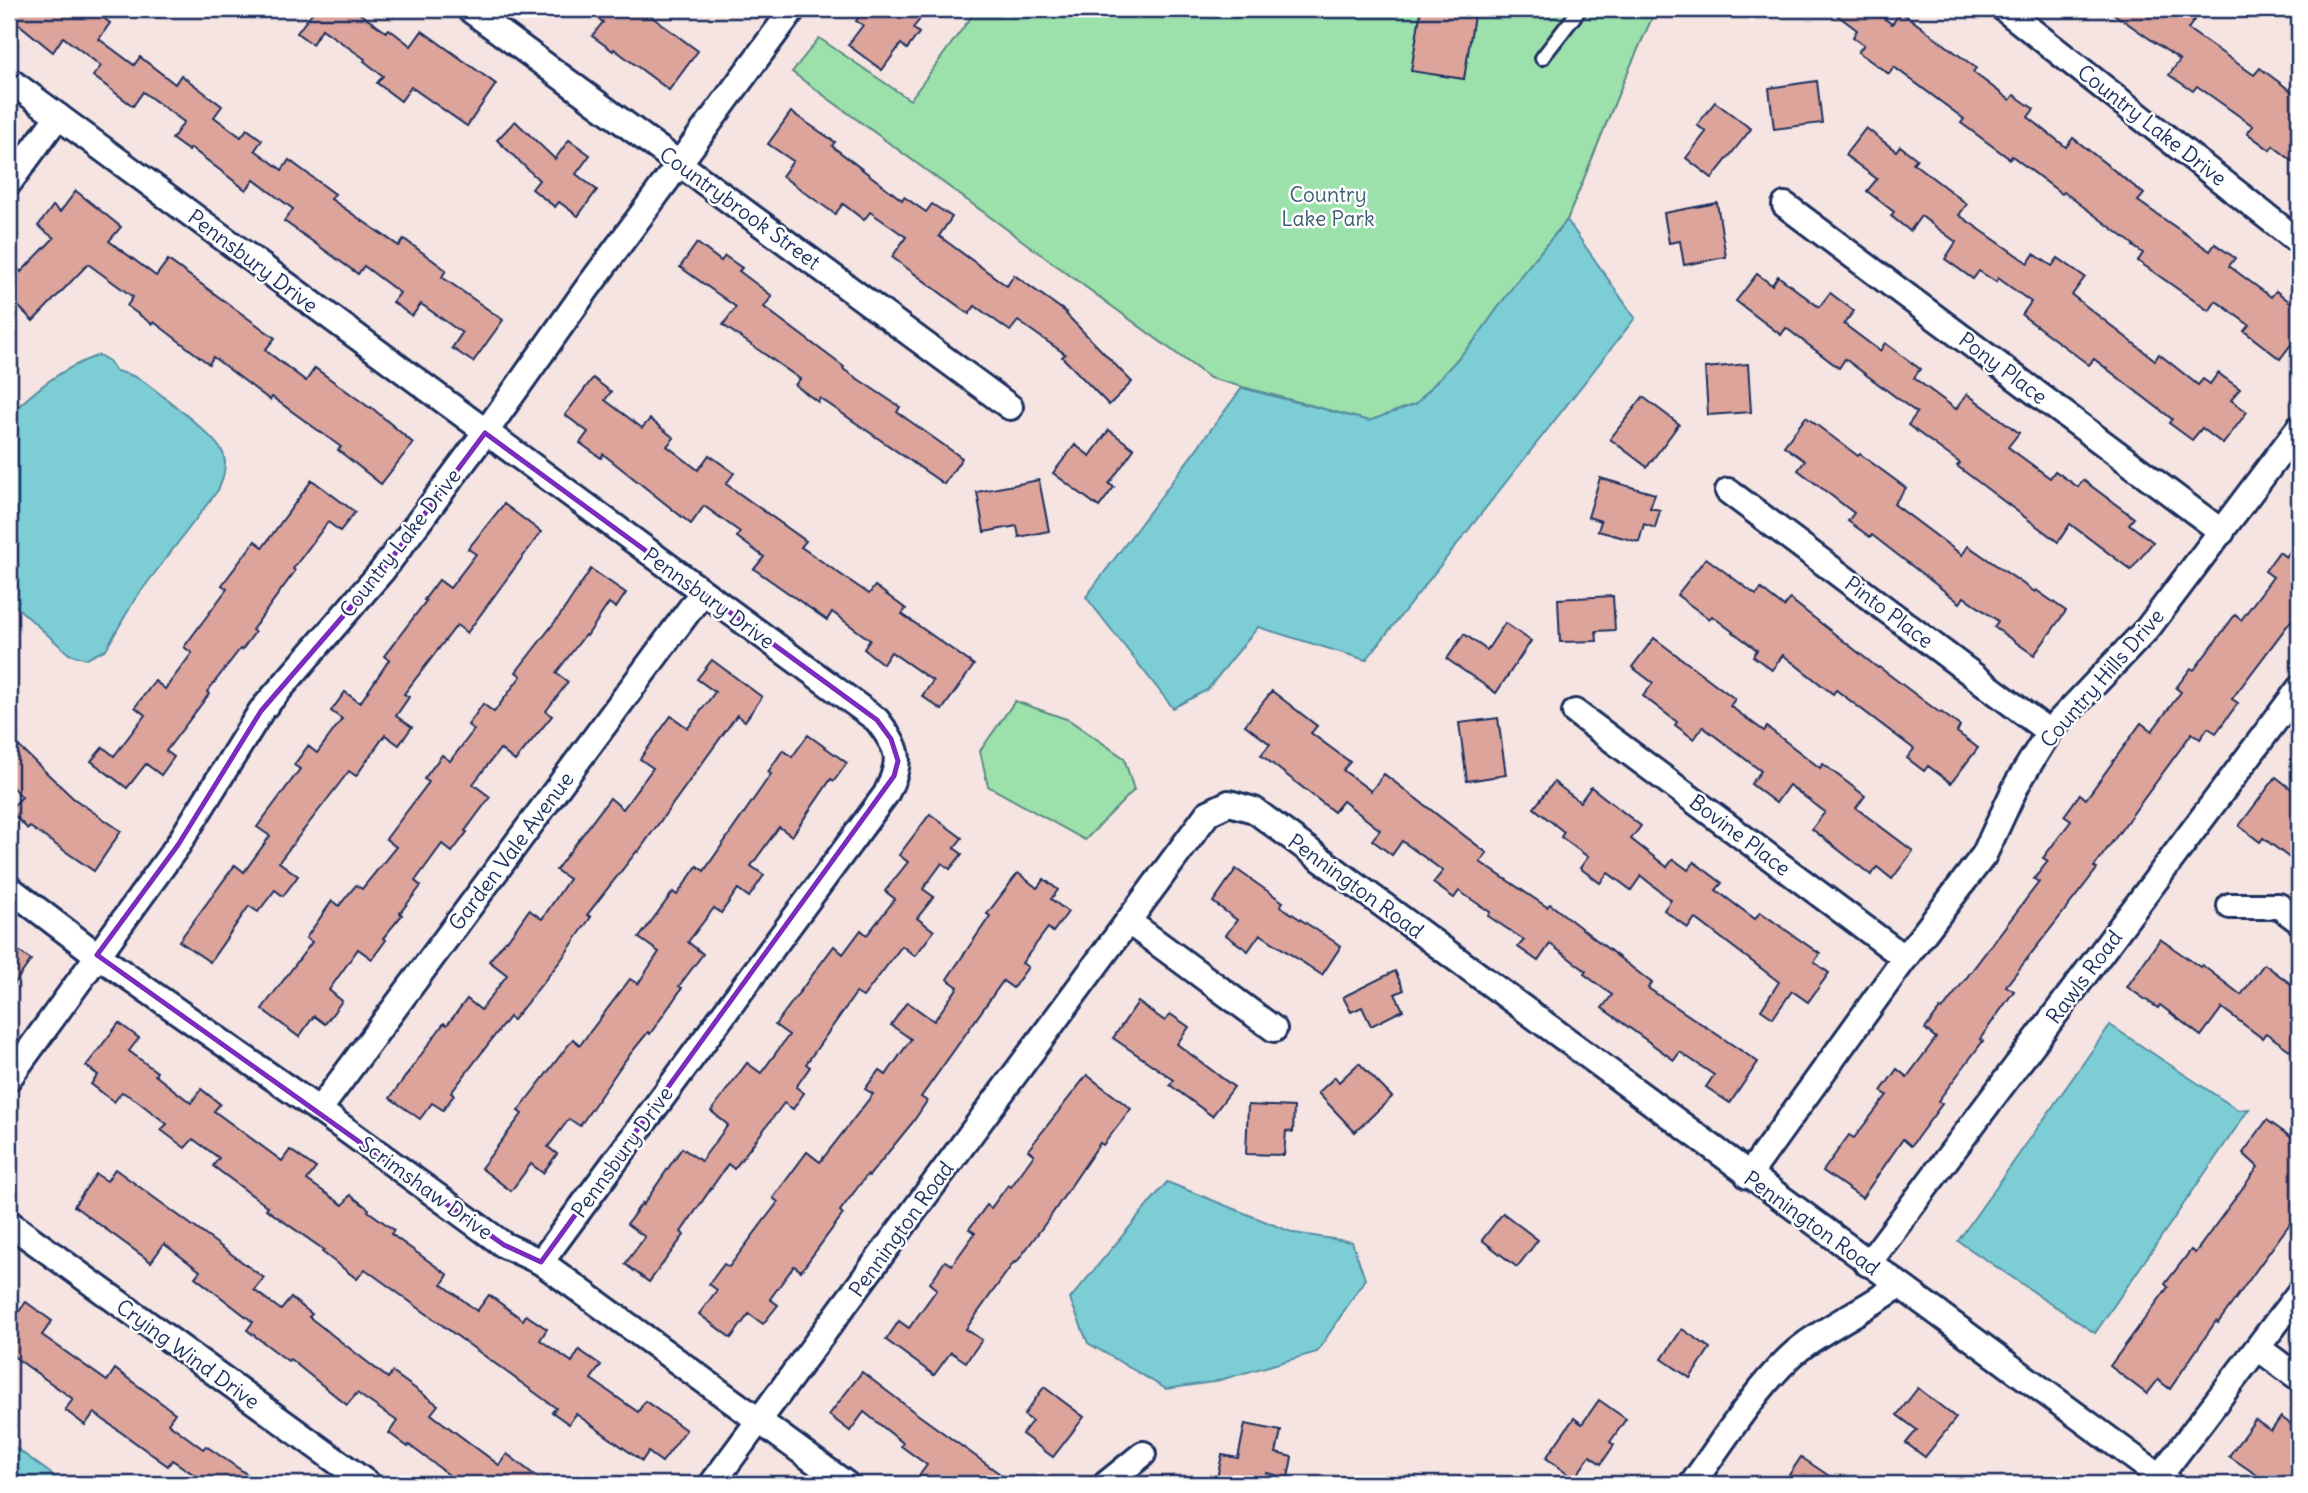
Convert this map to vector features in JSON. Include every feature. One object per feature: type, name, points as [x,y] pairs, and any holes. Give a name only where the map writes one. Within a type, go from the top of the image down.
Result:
[{"type":"street","name":"Countrybrook Street","points":[[469,9],[1010,407]]},
{"type":"street","name":"Country Lake Drive","points":[[9,1078],[178,845],[261,711],[382,571],[793,9]]},
{"type":"street","name":"Country Lake Drive","points":[[2004,9],[2299,242]]},
{"type":"street","name":"Pennsbury Drive","points":[[9,80],[877,720],[891,739],[898,761],[886,794],[541,1262]]},
{"type":"street","points":[[9,183],[58,116]]},
{"type":"street","name":"Pony Place","points":[[1785,205],[2222,532]]},
{"type":"street","name":"Country Hills Drive","points":[[1748,1176],[1905,958],[1984,855],[2017,784],[2049,732],[2148,628],[2299,428]]},
{"type":"street","name":"Pinto Place","points":[[1728,491],[2049,732]]},
{"type":"street","name":"Garden Vale Avenue","points":[[319,1110],[702,593]]},
{"type":"street","name":"Rawls Road","points":[[1868,1265],[2299,689]]},
{"type":"street","name":"Bovine Place","points":[[1575,712],[1905,958]]},
{"type":"street","name":"Pennington Road","points":[[712,1484],[1208,813],[1229,803],[1254,810],[1868,1265],[2164,1480]]},
{"type":"street","name":"Scrimshaw Drive","points":[[9,888],[97,956],[319,1110],[504,1245],[541,1262],[846,1484]]},
{"type":"street","points":[[2230,905],[2279,906],[2299,921]]},
{"type":"street","points":[[1129,922],[1274,1029]]},
{"type":"street","name":"Crying Wind Drive","points":[[9,1223],[368,1484]]},
{"type":"street","points":[[1692,1484],[1771,1376],[1801,1348],[1898,1286]]},
{"type":"street","points":[[2164,1480],[2299,1293]]},
{"type":"street","points":[[2258,1348],[2299,1378]]},
{"type":"street","points":[[1106,1484],[1143,1454]]},
{"type":"lane","points":[[1542,58],[1580,9]]},
{"type":"highlighted area","points":[[485,433],[877,720],[891,739],[898,761],[894,776],[541,1262],[504,1245],[97,955],[178,845],[261,711],[382,571]]},
{"type":"green space","name":"Country Lake Park","points":[[977,9],[1656,9],[1567,220],[1522,274],[1475,340],[1416,404],[1369,421],[1210,378],[792,72],[819,38],[910,100]]},
{"type":"green space","points":[[1015,701],[1069,720],[1124,758],[1134,790],[1085,840],[988,786],[980,751]]},
{"type":"water","points":[[1567,220],[1635,318],[1366,660],[1258,627],[1207,690],[1173,708],[1086,597],[1242,388],[1369,421],[1416,404],[1475,340],[1522,274]]},
{"type":"water","points":[[99,355],[109,361],[116,371],[146,383],[200,427],[223,453],[225,467],[218,490],[135,599],[106,649],[87,659],[69,654],[9,600],[9,415],[50,380]]},
{"type":"water","points":[[2110,1025],[2238,1110],[2249,1109],[2095,1333],[1958,1241]]},
{"type":"water","points":[[1167,1182],[1294,1233],[1352,1242],[1365,1279],[1317,1352],[1213,1382],[1166,1389],[1088,1343],[1070,1299]]},
{"type":"water","points":[[9,1443],[65,1484],[9,1484]]},
{"type":"building","points":[[9,9],[92,9],[110,23],[99,39],[134,65],[140,57],[175,84],[181,75],[222,106],[214,117],[241,137],[247,129],[262,140],[255,150],[282,170],[289,160],[335,194],[331,199],[399,246],[404,239],[446,270],[442,277],[503,320],[473,362],[452,348],[462,333],[421,304],[412,316],[393,302],[400,293],[364,266],[358,274],[284,221],[293,209],[254,180],[246,190],[191,148],[189,151],[172,139],[184,122],[143,92],[133,106],[93,76],[101,66],[63,37],[53,52],[9,16]]},
{"type":"building","points":[[315,9],[353,9],[386,32],[389,29],[411,46],[422,31],[496,84],[467,126],[411,87],[401,101],[377,83],[383,76],[364,61],[365,59],[322,29],[312,44],[297,33]]},
{"type":"building","points":[[584,9],[641,9],[698,51],[669,90],[592,36],[603,22]]},
{"type":"building","points":[[865,9],[928,9],[913,28],[919,33],[907,49],[901,44],[882,70],[848,45],[863,25],[856,21]]},
{"type":"building","points":[[1421,9],[1475,9],[1464,79],[1411,71]]},
{"type":"building","points":[[1829,9],[1871,9],[1892,24],[1901,12],[1976,68],[1973,72],[2010,100],[2014,95],[2034,109],[2028,117],[2066,147],[2073,138],[2144,194],[2138,201],[2210,251],[2215,244],[2235,258],[2229,266],[2271,297],[2276,291],[2299,309],[2299,334],[2280,359],[2244,331],[2249,325],[2216,301],[2209,311],[2138,261],[2143,253],[2064,192],[2062,194],[2012,156],[2010,159],[1961,123],[1964,119],[1894,67],[1889,74],[1858,52],[1864,45],[1853,37],[1857,30]]},
{"type":"building","points":[[2107,9],[2181,9],[2195,19],[2188,29],[2254,75],[2260,68],[2299,97],[2299,166],[2273,146],[2270,150],[2247,133],[2253,126],[2197,86],[2193,91],[2169,75],[2180,60]]},
{"type":"building","points":[[1817,81],[1822,123],[1774,129],[1769,88]]},
{"type":"building","points":[[1715,102],[1751,129],[1712,178],[1686,158],[1706,132],[1697,125]]},
{"type":"building","points":[[791,112],[835,142],[832,146],[902,200],[904,197],[926,212],[932,204],[952,217],[939,236],[1007,286],[1014,275],[1067,313],[1132,382],[1109,405],[1062,357],[1065,354],[1018,321],[1010,331],[975,306],[969,314],[892,257],[906,237],[870,212],[864,220],[843,204],[835,214],[782,176],[793,161],[768,144]]},
{"type":"building","points":[[515,121],[555,159],[569,140],[590,155],[576,174],[597,190],[578,216],[559,202],[555,207],[532,189],[539,180],[497,140]]},
{"type":"building","points":[[1866,128],[1896,151],[1900,146],[1917,159],[1913,163],[1967,204],[1959,215],[2028,263],[2034,254],[2052,266],[2058,258],[2085,277],[2072,295],[2155,360],[2159,354],[2198,385],[2203,379],[2210,384],[2218,373],[2240,389],[2231,400],[2247,412],[2223,444],[2202,428],[2192,440],[2169,423],[2172,419],[2094,359],[2089,365],[2022,315],[2031,302],[1998,278],[1996,282],[1979,271],[1973,279],[1945,259],[1956,242],[1921,216],[1910,231],[1891,216],[1894,212],[1867,191],[1877,179],[1845,155]]},
{"type":"building","points":[[76,191],[121,227],[109,241],[156,276],[168,260],[275,338],[265,350],[306,381],[315,368],[371,407],[413,443],[381,484],[338,450],[341,447],[272,397],[270,400],[213,357],[209,364],[154,322],[152,324],[127,306],[133,297],[88,264],[33,321],[9,297],[9,260],[21,272],[54,238],[38,226],[53,206],[60,212]]},
{"type":"building","points":[[1717,203],[1726,257],[1684,265],[1680,241],[1669,243],[1664,213]]},
{"type":"building","points":[[697,243],[721,261],[725,256],[742,268],[739,271],[772,296],[764,307],[844,367],[843,369],[900,407],[897,412],[962,458],[944,484],[820,398],[818,402],[795,385],[800,379],[723,325],[736,307],[680,267]]},
{"type":"building","points":[[1757,274],[1772,285],[1778,276],[1819,307],[1830,293],[1854,311],[1844,324],[1880,351],[1885,343],[1920,369],[1914,378],[1956,409],[1967,394],[2019,433],[2008,447],[2050,478],[2055,471],[2078,487],[2083,480],[2134,518],[2129,524],[2153,542],[2131,570],[2070,524],[2058,542],[1957,466],[1960,463],[1908,425],[1917,413],[1845,359],[1839,368],[1786,328],[1781,335],[1736,301]]},
{"type":"building","points":[[1748,364],[1751,412],[1708,415],[1705,368]]},
{"type":"building","points":[[593,378],[611,392],[605,400],[642,428],[650,419],[674,438],[667,446],[698,470],[709,455],[734,473],[726,484],[806,541],[801,547],[869,594],[875,586],[906,609],[902,614],[974,665],[942,710],[922,696],[933,681],[891,652],[883,664],[864,649],[870,640],[832,612],[827,620],[754,569],[764,557],[737,537],[740,532],[704,506],[691,524],[603,454],[601,458],[580,443],[588,432],[565,415]]},
{"type":"building","points":[[1643,397],[1679,424],[1647,467],[1610,439]]},
{"type":"building","points":[[1806,417],[1906,488],[1894,504],[1962,555],[1968,546],[2066,611],[2034,655],[1994,627],[1998,621],[1964,597],[1960,603],[1872,535],[1870,537],[1848,521],[1854,513],[1798,470],[1805,461],[1784,446]]},
{"type":"building","points":[[1109,430],[1134,449],[1109,484],[1114,487],[1099,507],[1053,473],[1075,445],[1090,456]]},
{"type":"building","points":[[1600,478],[1655,494],[1650,508],[1660,510],[1655,528],[1644,524],[1639,542],[1598,531],[1601,521],[1588,517]]},
{"type":"building","points":[[312,480],[355,512],[340,531],[328,522],[293,569],[295,571],[252,630],[255,632],[207,692],[209,694],[166,751],[174,757],[161,775],[146,764],[127,788],[91,761],[103,747],[114,756],[145,715],[135,707],[155,681],[165,689],[192,653],[184,647],[227,589],[222,585],[255,541],[263,547]]},
{"type":"building","points":[[1039,480],[1049,531],[1019,537],[1017,526],[984,532],[977,492]]},
{"type":"building","points":[[504,504],[541,532],[467,633],[457,625],[404,694],[409,697],[396,716],[412,727],[399,745],[385,735],[356,776],[349,771],[279,862],[298,876],[283,896],[275,890],[258,912],[249,906],[210,962],[179,941],[235,865],[244,872],[270,836],[257,827],[300,769],[294,765],[308,746],[317,753],[342,719],[331,711],[345,692],[360,703],[389,660],[384,656],[426,601],[424,600],[439,580],[450,588],[476,554],[468,549]]},
{"type":"building","points":[[2299,538],[2299,610],[2232,699],[2238,703],[2216,733],[2208,728],[2200,739],[2192,733],[2094,867],[2097,869],[2006,986],[2014,991],[1980,1039],[1983,1041],[1938,1101],[1942,1104],[1911,1146],[1903,1139],[1862,1198],[1823,1171],[1849,1135],[1854,1138],[1887,1095],[1881,1091],[1897,1069],[1907,1077],[1936,1038],[1925,1029],[2039,882],[2034,879],[2048,861],[2043,858],[2071,821],[2064,816],[2080,794],[2086,799],[2141,723],[2152,731],[2181,692],[2176,688],[2191,668],[2194,670],[2235,615],[2241,620],[2273,577],[2265,571],[2279,552],[2286,557]]},
{"type":"building","points":[[1706,558],[1756,595],[1761,589],[1784,607],[1790,599],[1878,668],[1960,726],[1957,732],[1978,748],[1951,783],[1928,766],[1924,771],[1907,758],[1914,749],[1836,690],[1833,694],[1783,655],[1772,670],[1753,656],[1757,650],[1712,616],[1709,619],[1677,595]]},
{"type":"building","points":[[591,569],[626,593],[616,608],[609,603],[587,636],[585,635],[556,673],[568,682],[546,711],[552,716],[515,761],[500,749],[473,784],[490,797],[465,831],[467,832],[452,852],[442,844],[415,881],[421,886],[383,938],[386,940],[372,959],[358,949],[329,990],[342,1001],[325,1024],[314,1016],[299,1037],[262,1009],[312,942],[306,938],[332,901],[339,906],[356,885],[362,889],[396,847],[386,839],[429,782],[424,779],[442,755],[450,761],[474,730],[468,725],[483,704],[494,712],[521,676],[516,672],[561,614]]},
{"type":"building","points":[[1613,596],[1615,630],[1596,631],[1597,641],[1560,642],[1558,599]]},
{"type":"building","points":[[1505,623],[1531,641],[1496,693],[1447,659],[1464,634],[1487,650]]},
{"type":"building","points":[[1654,638],[1735,699],[1730,706],[1764,731],[1767,727],[1820,768],[1823,764],[1865,796],[1856,808],[1913,851],[1892,879],[1877,867],[1871,875],[1812,829],[1825,812],[1789,785],[1776,803],[1751,784],[1761,771],[1703,727],[1694,739],[1643,696],[1653,683],[1632,667]]},
{"type":"building","points":[[712,660],[762,697],[745,721],[737,715],[638,852],[587,915],[591,917],[561,960],[513,1020],[509,1017],[451,1093],[454,1095],[443,1110],[432,1103],[420,1119],[390,1098],[444,1023],[447,1025],[467,999],[481,1010],[507,975],[489,961],[529,910],[542,919],[569,879],[556,870],[610,798],[623,809],[653,768],[640,759],[671,716],[688,728],[715,692],[697,679]]},
{"type":"building","points":[[1272,691],[1317,726],[1311,733],[1350,762],[1343,770],[1371,791],[1384,774],[1487,853],[1480,862],[1547,907],[1550,904],[1652,983],[1648,988],[1758,1062],[1730,1103],[1706,1087],[1714,1075],[1680,1052],[1674,1060],[1602,1008],[1612,995],[1550,944],[1538,961],[1518,947],[1524,940],[1488,916],[1490,912],[1459,891],[1454,898],[1433,883],[1443,871],[1402,841],[1392,855],[1372,840],[1380,830],[1343,801],[1334,812],[1261,755],[1270,744],[1245,725]]},
{"type":"building","points":[[1498,718],[1506,775],[1467,781],[1459,723]]},
{"type":"building","points":[[808,735],[847,763],[834,781],[831,779],[792,836],[779,827],[751,866],[764,875],[749,897],[738,889],[721,913],[714,908],[688,942],[703,954],[679,986],[682,988],[650,1034],[648,1032],[623,1063],[580,1126],[569,1119],[548,1147],[557,1154],[543,1173],[531,1164],[511,1191],[481,1168],[522,1114],[518,1111],[573,1039],[580,1045],[630,979],[638,984],[659,952],[639,938],[673,892],[677,895],[697,866],[704,871],[771,774],[768,772],[783,750],[792,757]]},
{"type":"building","points":[[9,737],[73,798],[121,831],[94,871],[30,827],[28,829],[9,810],[22,797],[9,784]]},
{"type":"building","points":[[2276,777],[2299,795],[2299,865],[2263,838],[2260,842],[2239,826]]},
{"type":"building","points":[[1554,782],[1580,802],[1591,787],[1641,826],[1631,839],[1667,867],[1673,859],[1688,870],[1694,862],[1722,883],[1716,890],[1755,919],[1760,912],[1820,954],[1814,962],[1829,973],[1808,1002],[1792,991],[1773,1018],[1761,1010],[1779,982],[1695,918],[1688,928],[1664,910],[1671,900],[1641,876],[1631,890],[1608,873],[1600,883],[1580,868],[1588,857],[1561,837],[1564,832],[1534,808]]},
{"type":"building","points":[[930,814],[962,838],[954,848],[962,854],[950,869],[942,863],[923,889],[934,897],[917,918],[934,931],[915,956],[902,946],[863,997],[856,993],[806,1064],[810,1067],[796,1087],[804,1093],[793,1109],[784,1103],[734,1169],[728,1164],[681,1232],[684,1235],[649,1282],[625,1264],[645,1237],[627,1224],[682,1148],[701,1161],[728,1125],[711,1111],[747,1063],[761,1073],[789,1035],[775,1025],[834,946],[843,954],[861,930],[867,935],[895,899],[885,891],[908,862],[899,855]]},
{"type":"building","points":[[1236,869],[1283,902],[1280,906],[1341,946],[1322,975],[1260,934],[1248,951],[1226,935],[1237,920],[1213,902]]},
{"type":"building","points":[[1018,873],[1037,888],[1044,879],[1058,890],[1051,899],[1068,912],[1053,932],[1048,928],[1022,963],[1028,967],[1013,988],[1003,981],[921,1097],[927,1101],[913,1122],[869,1176],[867,1175],[840,1211],[843,1214],[801,1271],[794,1266],[770,1299],[778,1305],[763,1324],[749,1314],[731,1338],[699,1314],[717,1290],[709,1284],[724,1264],[729,1267],[778,1202],[773,1198],[807,1152],[820,1162],[873,1094],[865,1089],[879,1070],[886,1075],[911,1039],[891,1025],[907,1002],[934,1021],[958,987],[947,979],[990,916],[987,914]]},
{"type":"building","points":[[2160,939],[2200,967],[2202,965],[2241,995],[2264,964],[2299,990],[2299,1057],[2266,1033],[2262,1038],[2222,1008],[2201,1036],[2160,1005],[2158,1008],[2127,987]]},
{"type":"building","points":[[9,944],[31,960],[9,991]]},
{"type":"building","points":[[1395,971],[1404,990],[1395,994],[1403,1010],[1371,1026],[1362,1007],[1351,1012],[1343,997]]},
{"type":"building","points":[[1138,1002],[1165,1021],[1170,1014],[1189,1027],[1177,1044],[1234,1087],[1212,1116],[1170,1085],[1174,1080],[1113,1038]]},
{"type":"building","points":[[119,1023],[139,1038],[129,1051],[157,1072],[155,1075],[191,1103],[201,1089],[220,1104],[214,1111],[282,1161],[290,1150],[316,1168],[307,1180],[343,1205],[350,1195],[369,1209],[368,1211],[394,1230],[391,1234],[448,1275],[442,1284],[477,1311],[489,1295],[523,1320],[526,1315],[547,1329],[540,1340],[572,1362],[579,1350],[601,1365],[591,1379],[638,1412],[645,1401],[686,1430],[662,1462],[648,1452],[642,1461],[576,1414],[569,1424],[552,1412],[556,1408],[365,1269],[357,1279],[322,1252],[324,1250],[266,1209],[268,1207],[213,1166],[219,1158],[193,1139],[185,1148],[161,1130],[167,1124],[136,1100],[122,1092],[114,1102],[91,1084],[98,1075],[86,1066]]},
{"type":"building","points":[[1359,1063],[1392,1097],[1355,1132],[1318,1093],[1335,1077],[1339,1082]]},
{"type":"building","points":[[1087,1075],[1131,1109],[1103,1145],[1100,1143],[1050,1217],[966,1329],[982,1340],[966,1362],[951,1352],[934,1375],[886,1340],[899,1321],[909,1328],[937,1289],[930,1283],[945,1261],[952,1265],[975,1233],[969,1229],[987,1205],[991,1208],[1008,1185],[1011,1187],[1034,1155],[1028,1150]]},
{"type":"building","points":[[1248,1105],[1294,1107],[1293,1132],[1286,1131],[1284,1155],[1246,1154]]},
{"type":"building","points":[[2267,1120],[2299,1143],[2299,1211],[2218,1323],[2216,1321],[2170,1389],[2158,1380],[2147,1394],[2110,1366],[2168,1287],[2165,1284],[2191,1250],[2195,1253],[2258,1167],[2243,1153]]},
{"type":"building","points":[[115,1169],[264,1278],[254,1290],[281,1310],[291,1298],[312,1314],[309,1317],[388,1378],[392,1372],[438,1405],[431,1414],[499,1465],[507,1454],[546,1484],[461,1484],[389,1433],[397,1421],[357,1393],[347,1405],[290,1359],[288,1361],[247,1330],[253,1322],[195,1277],[200,1271],[164,1244],[151,1262],[74,1206],[96,1174],[107,1181]]},
{"type":"building","points":[[1503,1213],[1538,1240],[1517,1267],[1482,1240]]},
{"type":"building","points":[[26,1302],[52,1321],[42,1335],[107,1381],[115,1369],[175,1413],[168,1423],[203,1449],[206,1446],[261,1484],[208,1484],[172,1460],[168,1466],[94,1413],[85,1425],[65,1410],[73,1399],[9,1353],[9,1325]]},
{"type":"building","points":[[1682,1329],[1710,1348],[1690,1378],[1662,1359]]},
{"type":"building","points":[[862,1372],[1014,1484],[913,1484],[927,1465],[901,1446],[903,1443],[864,1412],[850,1431],[829,1415]]},
{"type":"building","points":[[1044,1387],[1084,1417],[1053,1457],[1022,1434],[1032,1421],[1024,1415]]},
{"type":"building","points":[[1918,1388],[1956,1418],[1925,1457],[1906,1443],[1917,1430],[1897,1415]]},
{"type":"building","points":[[1599,1400],[1626,1419],[1610,1442],[1614,1445],[1601,1464],[1590,1456],[1574,1479],[1546,1458],[1574,1418],[1582,1424]]},
{"type":"building","points":[[2281,1417],[2299,1430],[2299,1484],[2270,1484],[2229,1456],[2255,1420],[2271,1431]]},
{"type":"building","points":[[1245,1424],[1281,1431],[1276,1453],[1292,1457],[1288,1478],[1267,1473],[1265,1484],[1246,1484],[1217,1478],[1222,1455],[1238,1458]]},
{"type":"building","points":[[1801,1457],[1841,1484],[1783,1484]]}]
